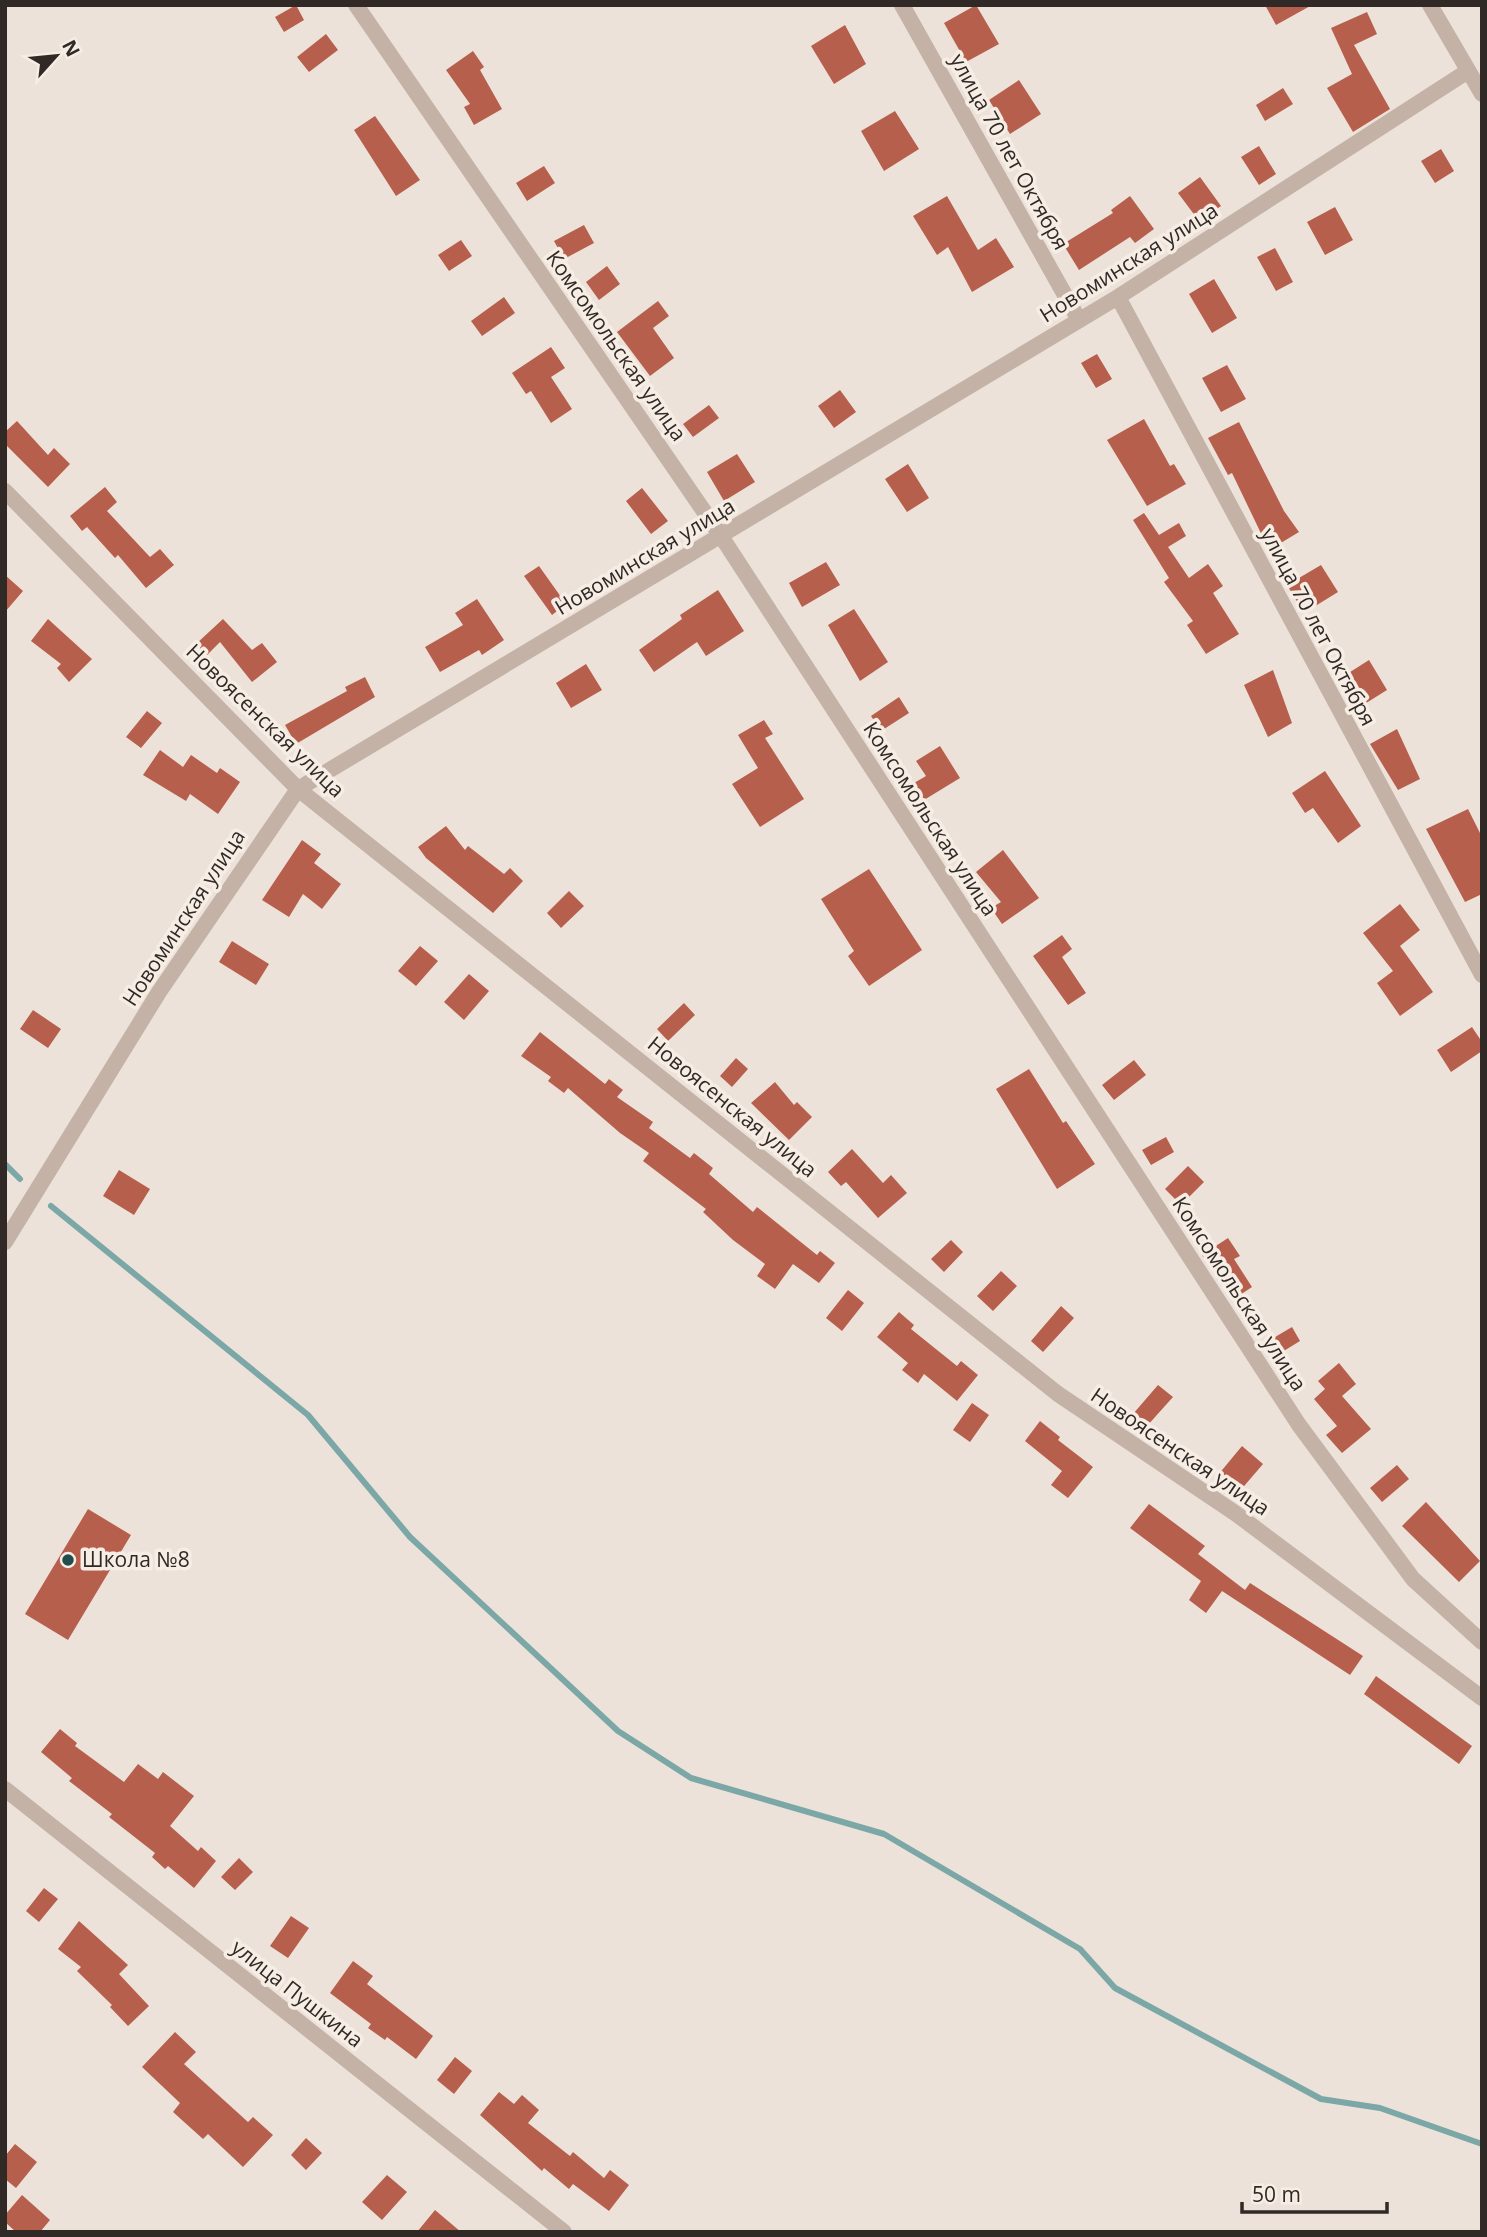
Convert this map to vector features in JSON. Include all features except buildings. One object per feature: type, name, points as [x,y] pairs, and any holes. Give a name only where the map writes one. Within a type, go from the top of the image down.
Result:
[{"type":"street","name":"Комсомольская улица","points":[[356,5],[721,536],[1299,1425],[1413,1579],[1482,1642]]},
{"type":"street","name":"улица 70 лет Октября","points":[[902,5],[1079,320]]},
{"type":"street","points":[[1430,5],[1482,94]]},
{"type":"street","name":"Новоминская улица","points":[[5,1242],[159,992],[298,789],[1118,297],[1468,71]]},
{"type":"street","name":"улица 70 лет Октября","points":[[1118,297],[1482,975]]},
{"type":"street","name":"Новоясенская улица","points":[[5,491],[298,789],[1058,1394],[1235,1513],[1482,1698]]},
{"type":"street","name":"улица Пушкина","points":[[5,1789],[564,2232]]},
{"type":"waterway","points":[[5,1164],[20,1179]]},
{"type":"waterway","points":[[51,1206],[308,1415],[410,1537],[618,1731],[691,1778],[884,1834],[1080,1949],[1115,1988],[1321,2099],[1380,2108],[1482,2144]]},
{"type":"place","name":"Школа №8","points":[[68,1560]]}]
